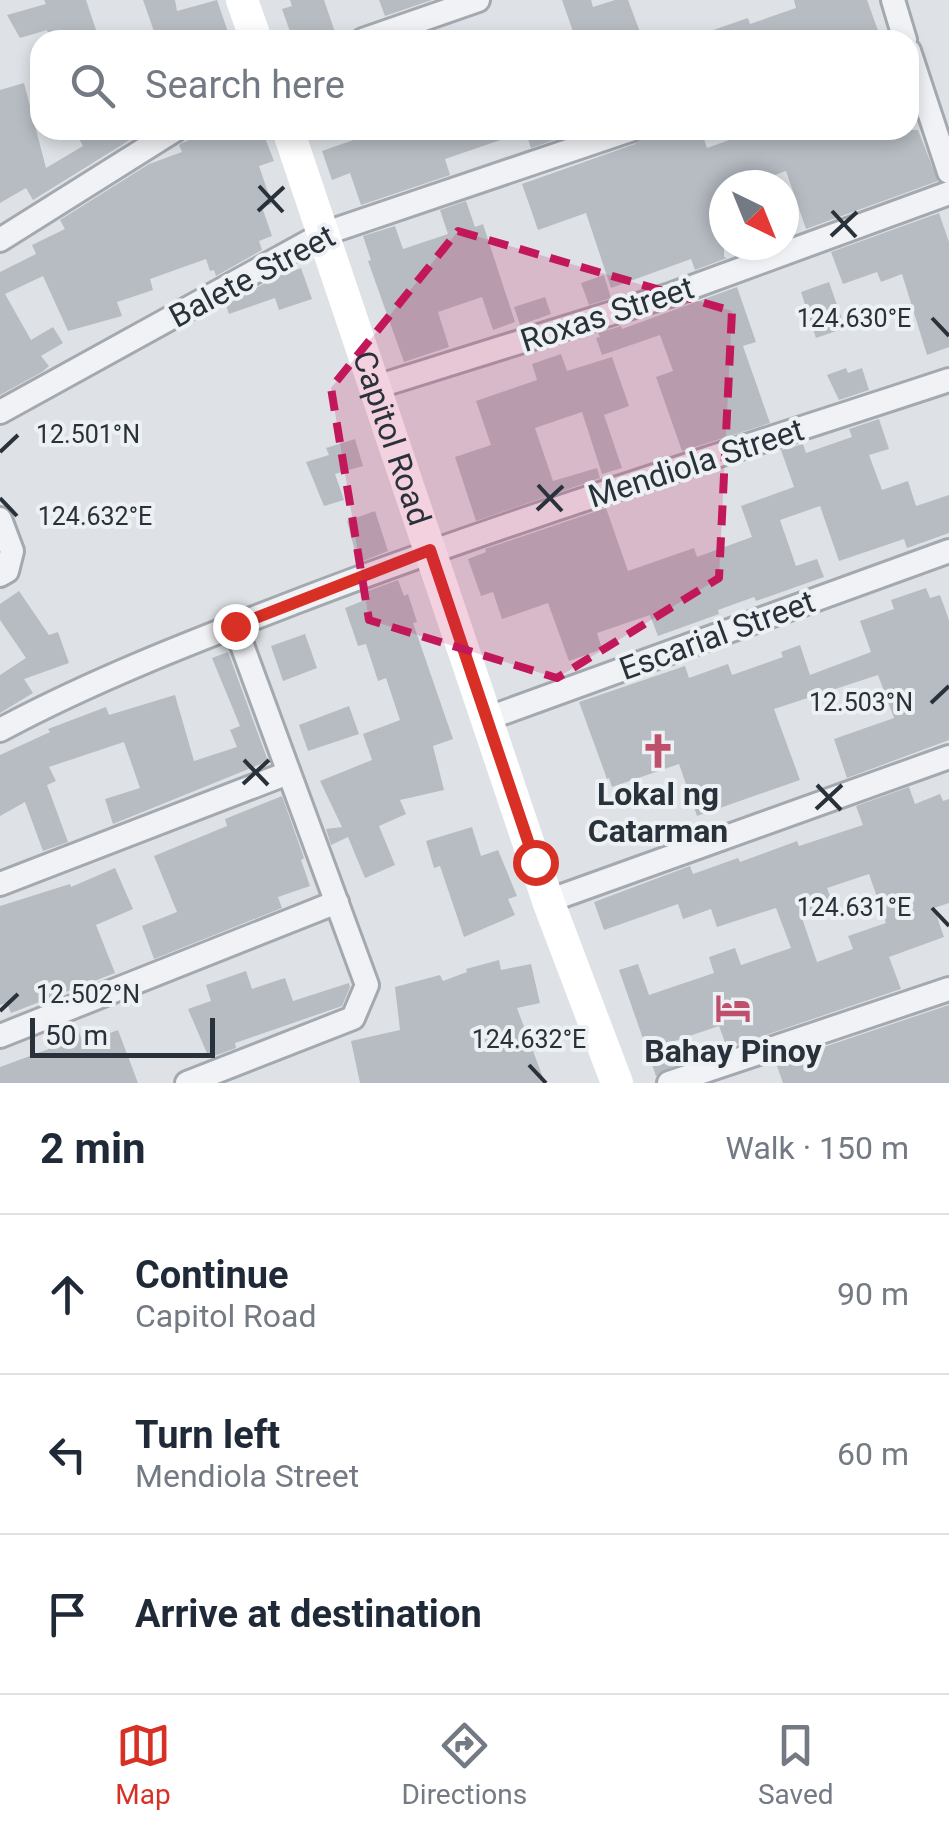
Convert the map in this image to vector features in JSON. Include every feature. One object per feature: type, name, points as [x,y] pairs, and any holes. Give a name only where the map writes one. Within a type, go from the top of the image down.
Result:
[{"type":"street","points":[[242,0],[252,30]]},
{"type":"street","points":[[392,30],[478,0]]},
{"type":"street","points":[[894,0],[898,30]]},
{"type":"street","points":[[919,92],[949,172]]},
{"type":"street","points":[[0,240],[159,140]]},
{"type":"street","name":"Capitol Road","points":[[291,140],[548,901],[617,1083]]},
{"type":"street","name":"Balete Street","points":[[0,412],[323,234],[600,140]]},
{"type":"street","name":"Roxas Street","points":[[376,387],[673,294],[949,193]]},
{"type":"street","name":"Mendiola Street","points":[[0,730],[52,702],[430,550],[949,380]]},
{"type":"street","points":[[0,519],[12,551],[7,572],[0,575]]},
{"type":"street","name":"Escarial Street","points":[[486,719],[949,551]]},
{"type":"street","points":[[186,1083],[353,1018],[367,985],[235,626]]},
{"type":"street","points":[[548,901],[949,757]]},
{"type":"street","points":[[0,884],[288,772]]},
{"type":"street","points":[[0,1036],[336,902]]},
{"type":"street","points":[[669,1083],[949,989]]},
{"type":"highlighted area","points":[[458,231],[732,311],[719,578],[557,678],[369,620],[331,388]]},
{"type":"building","points":[[44,0],[86,0],[96,30],[30,30],[30,35],[20,38],[7,15],[46,4]]},
{"type":"building","points":[[143,0],[175,0],[177,11],[217,0],[227,30],[154,30]]},
{"type":"building","points":[[290,0],[324,0],[334,30],[289,30],[282,9],[292,6]]},
{"type":"building","points":[[379,0],[432,0],[385,16]]},
{"type":"building","points":[[562,0],[591,0],[593,7],[628,0],[639,30],[572,30]]},
{"type":"building","points":[[794,0],[867,0],[878,30],[713,30],[748,18],[750,24],[796,8]]},
{"type":"building","points":[[24,83],[30,106],[30,140],[39,140],[46,168],[83,146],[80,140],[130,140],[33,200],[26,188],[0,203],[0,90]]},
{"type":"building","points":[[919,133],[938,181],[806,229],[799,209],[799,170],[709,170],[709,260],[722,260],[695,270],[691,259],[611,288],[586,213],[538,230],[522,184],[639,140],[704,140],[707,148],[729,140],[919,140]]},
{"type":"building","points":[[266,140],[274,161],[259,166],[272,204],[262,207],[272,236],[259,241],[262,250],[216,276],[206,259],[150,279],[153,290],[117,302],[122,316],[68,331],[43,276],[5,294],[31,340],[53,327],[63,343],[41,356],[49,366],[42,372],[0,395],[0,272],[36,254],[32,245],[65,229],[60,220],[149,164],[182,152],[182,143]]},
{"type":"building","points":[[353,140],[501,140],[445,159],[450,175],[361,205],[350,173],[332,180],[322,151]]},
{"type":"building","points":[[528,140],[554,140],[531,148]]},
{"type":"building","points":[[466,201],[475,227],[483,224],[515,322],[493,330],[482,297],[438,312],[449,347],[404,362],[363,236],[395,226],[403,249],[448,234],[440,210]]},
{"type":"building","points":[[939,213],[949,242],[949,347],[927,355],[902,274],[881,282],[877,272],[843,284],[831,252]]},
{"type":"building","points":[[301,268],[312,299],[279,310],[275,298],[229,314],[226,305]]},
{"type":"building","points":[[604,275],[611,298],[589,305],[581,283]]},
{"type":"building","points":[[829,282],[845,328],[816,338],[801,292]]},
{"type":"building","points":[[737,287],[756,342],[743,346],[770,423],[682,451],[656,377],[673,371],[660,335],[602,355],[596,338],[600,337],[598,333],[621,326],[622,329]]},
{"type":"building","points":[[545,297],[551,314],[520,325],[514,307]]},
{"type":"building","points":[[561,354],[567,371],[612,357],[629,406],[604,415],[622,468],[602,474],[582,412],[535,428],[553,481],[597,468],[600,478],[476,521],[455,457],[491,445],[476,401],[537,380],[532,364]]},
{"type":"building","points":[[846,368],[848,373],[862,368],[869,390],[839,400],[827,375]]},
{"type":"building","points":[[879,419],[889,449],[869,455],[882,490],[908,481],[916,506],[949,495],[949,533],[907,548],[904,539],[839,561],[820,506],[780,520],[796,566],[817,559],[824,577],[756,601],[754,597],[658,636],[650,615],[597,633],[602,649],[569,661],[548,603],[502,619],[493,592],[481,596],[468,559],[486,552],[485,549],[606,508],[628,571],[694,548],[697,557],[752,537],[741,506],[794,487],[781,450],[803,444],[806,453],[852,437],[849,429]]},
{"type":"building","points":[[355,439],[363,466],[335,474],[344,500],[324,506],[306,462],[329,455],[326,448]]},
{"type":"building","points":[[375,511],[388,551],[358,563],[347,521]]},
{"type":"building","points":[[398,580],[404,596],[408,594],[417,622],[413,623],[453,739],[433,746],[444,790],[400,800],[406,814],[379,826],[395,865],[365,878],[348,837],[331,845],[326,829],[342,827],[320,781],[372,760],[363,734],[400,720],[386,678],[378,681],[366,644],[358,646],[345,608],[370,598],[368,591]]},
{"type":"building","points":[[926,588],[930,598],[940,595],[949,620],[949,740],[847,778],[834,739],[894,718],[878,675],[774,709],[800,780],[697,816],[679,764],[612,787],[607,779],[579,702],[685,666],[689,678],[728,664],[732,675],[783,657],[781,652],[800,645],[810,675],[871,652],[860,621],[894,609],[891,600]]},
{"type":"building","points":[[19,591],[49,635],[58,632],[69,663],[24,679],[33,693],[0,713],[0,675],[26,658],[0,620],[0,604]]},
{"type":"building","points":[[305,634],[317,668],[283,681],[271,646]]},
{"type":"building","points":[[228,652],[268,761],[113,824],[105,799],[140,788],[124,742],[49,767],[56,781],[47,785],[68,842],[43,851],[25,802],[0,816],[0,755],[50,732],[48,729],[106,707],[109,715],[175,695],[194,761],[237,747],[230,730],[240,726],[212,658]]},
{"type":"building","points":[[349,706],[359,734],[308,751],[299,725]]},
{"type":"building","points":[[909,787],[915,804],[940,794],[943,801],[949,799],[949,903],[934,908],[944,937],[889,957],[901,989],[727,1048],[719,1026],[666,1044],[674,1066],[656,1076],[619,970],[638,964],[649,995],[714,973],[709,957],[735,948],[741,965],[791,948],[776,908],[717,927],[711,909],[683,919],[678,904],[604,930],[594,902],[690,866],[693,874],[863,825],[856,806]],"holes":[[[869,874],[886,923],[848,936],[853,949],[817,962],[802,918],[834,907],[827,888]]]},
{"type":"building","points":[[282,796],[310,886],[278,897],[282,908],[154,959],[142,926],[177,912],[154,856],[227,826],[225,819]]},
{"type":"building","points":[[472,827],[481,856],[498,850],[517,896],[508,899],[515,915],[464,937],[440,866],[434,868],[426,841]]},
{"type":"building","points":[[115,868],[133,909],[96,925],[115,973],[11,1013],[7,1003],[0,1005],[0,906],[70,884],[71,887]]},
{"type":"building","points":[[499,960],[501,970],[531,964],[540,1003],[517,1008],[545,1083],[360,1083],[351,1041],[400,1030],[395,987],[440,975],[443,981],[467,972],[466,969]]},
{"type":"building","points":[[246,971],[252,989],[285,978],[293,1001],[349,983],[350,987],[342,1006],[235,1043],[236,1048],[209,1058],[188,1009],[211,1001],[206,985]]},
{"type":"building","points":[[949,1005],[949,1083],[783,1083],[776,1063]]},
{"type":"building","points":[[118,1030],[138,1083],[0,1083],[0,1067],[57,1046],[55,1040],[79,1032],[83,1043]]},
{"type":"place","name":"Lokal ng Catarman","points":[[658,751]]},
{"type":"place","name":"Bahay Pinoy","points":[[733,1008]]},
{"type":"route","points":[[235,626],[430,550],[535,862]]}]
